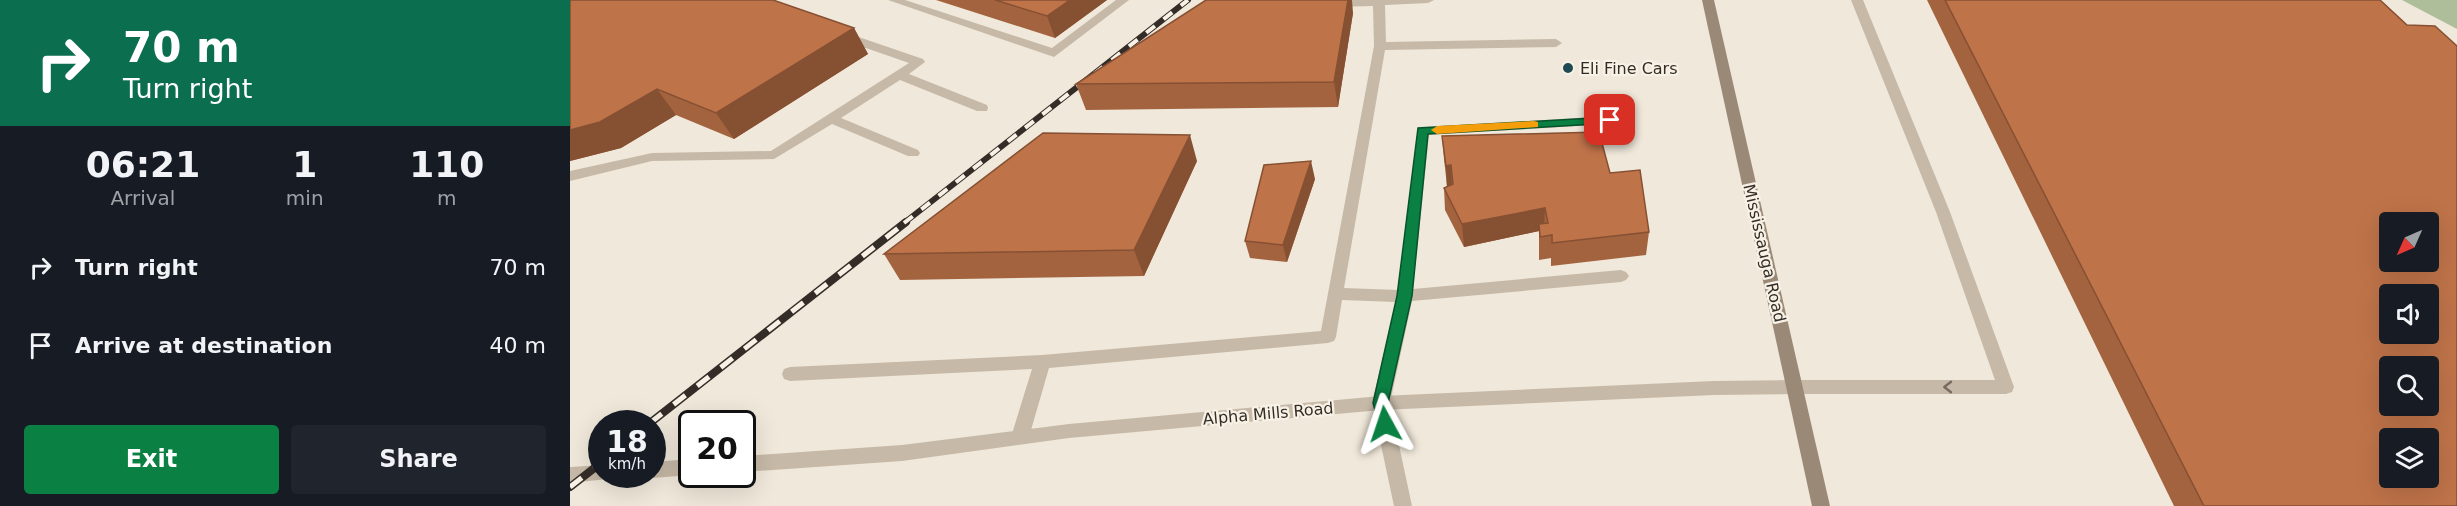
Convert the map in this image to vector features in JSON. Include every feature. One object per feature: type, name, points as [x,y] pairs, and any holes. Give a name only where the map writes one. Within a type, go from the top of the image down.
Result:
[{"type":"main road","name":"Mississauga Road","points":[[1708,0],[1821,506]]},
{"type":"street","points":[[894,0],[1054,53],[1123,0]]},
{"type":"street","points":[[1323,4],[1428,0]]},
{"type":"street","name":"Alpha Mills Road","points":[[756,463],[902,453],[1020,437],[1381,403],[1702,388],[2006,387],[1943,212],[1857,0]]},
{"type":"street","points":[[790,374],[1042,363],[1328,337],[1380,46],[1381,2]]},
{"type":"street","points":[[570,176],[652,157],[774,155],[920,62],[831,31]]},
{"type":"street","points":[[1380,46],[1556,43]]},
{"type":"street","points":[[900,75],[982,108]]},
{"type":"street","points":[[832,119],[913,153]]},
{"type":"street","points":[[1403,506],[1381,403],[1405,296],[1423,130],[1610,120]]},
{"type":"street","points":[[1336,294],[1405,296],[1620,276]]},
{"type":"street","points":[[1020,437],[1042,363]]},
{"type":"street","points":[[570,475],[588,474]]},
{"type":"green space","points":[[2402,0],[2457,0],[2457,29]]},
{"type":"building","points":[[570,0],[773,0],[854,28],[716,113],[657,89],[600,122],[570,130]]},
{"type":"building","points":[[995,0],[1070,0],[1047,16]]},
{"type":"building","points":[[1206,0],[1348,0],[1334,82],[1076,84]]},
{"type":"building","points":[[1945,0],[2380,0],[2407,25],[2435,26],[2457,46],[2457,506],[2204,506]]},
{"type":"building","points":[[1599,132],[1610,173],[1640,170],[1649,232],[1552,243],[1552,235],[1540,237],[1539,224],[1548,223],[1545,208],[1462,224],[1444,188],[1453,184],[1451,165],[1446,166],[1442,136]]},
{"type":"building","points":[[1043,133],[1190,135],[1134,250],[884,254]]},
{"type":"building","points":[[1311,161],[1283,245],[1245,241],[1264,165]]},
{"type":"railway","points":[[904,223],[1188,0]]},
{"type":"railway","points":[[666,410],[906,222]]},
{"type":"railway","points":[[570,487],[588,473]]},
{"type":"slow traffic","points":[[1437,130],[1534,124]]},
{"type":"place","name":"Eli Fine Cars","points":[[1568,68]]},
{"type":"route","points":[[1385,424],[1381,403],[1405,296],[1423,130],[1610,120]]}]
